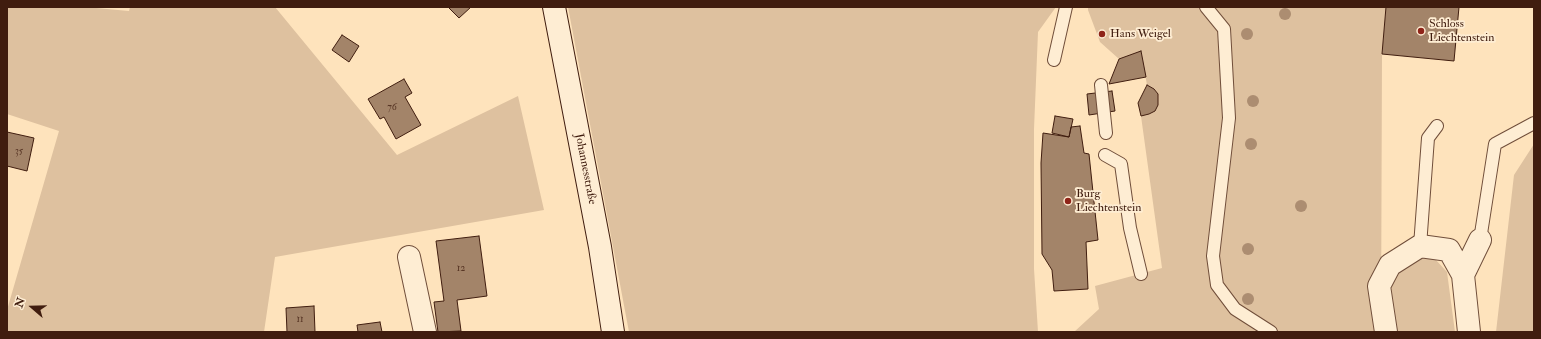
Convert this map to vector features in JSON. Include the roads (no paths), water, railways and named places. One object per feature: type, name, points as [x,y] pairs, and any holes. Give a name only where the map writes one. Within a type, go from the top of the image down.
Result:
[{"type":"street","name":"Johannesstraße","points":[[554,7],[600,247],[613,332]]},
{"type":"street","points":[[1464,275],[1480,240]]},
{"type":"street","points":[[1386,332],[1379,286],[1390,265],[1420,246],[1450,250],[1464,275],[1469,332]]},
{"type":"street","points":[[409,257],[425,332]]},
{"type":"lane","points":[[1054,60],[1066,7]]},
{"type":"lane","points":[[1206,7],[1224,29],[1229,118],[1213,256],[1217,285],[1235,309],[1271,332]]},
{"type":"lane","points":[[1101,85],[1106,133]]},
{"type":"lane","points":[[1480,240],[1495,144],[1534,123]]},
{"type":"lane","points":[[1420,246],[1428,138],[1437,126]]},
{"type":"lane","points":[[1105,155],[1121,164],[1130,228],[1141,274]]},
{"type":"place","name":"Schloss Liechtenstein","points":[[1421,31]]},
{"type":"place","name":"Hans Weigel","points":[[1102,34]]},
{"type":"place","name":"Burg Liechtenstein","points":[[1068,201]]}]
